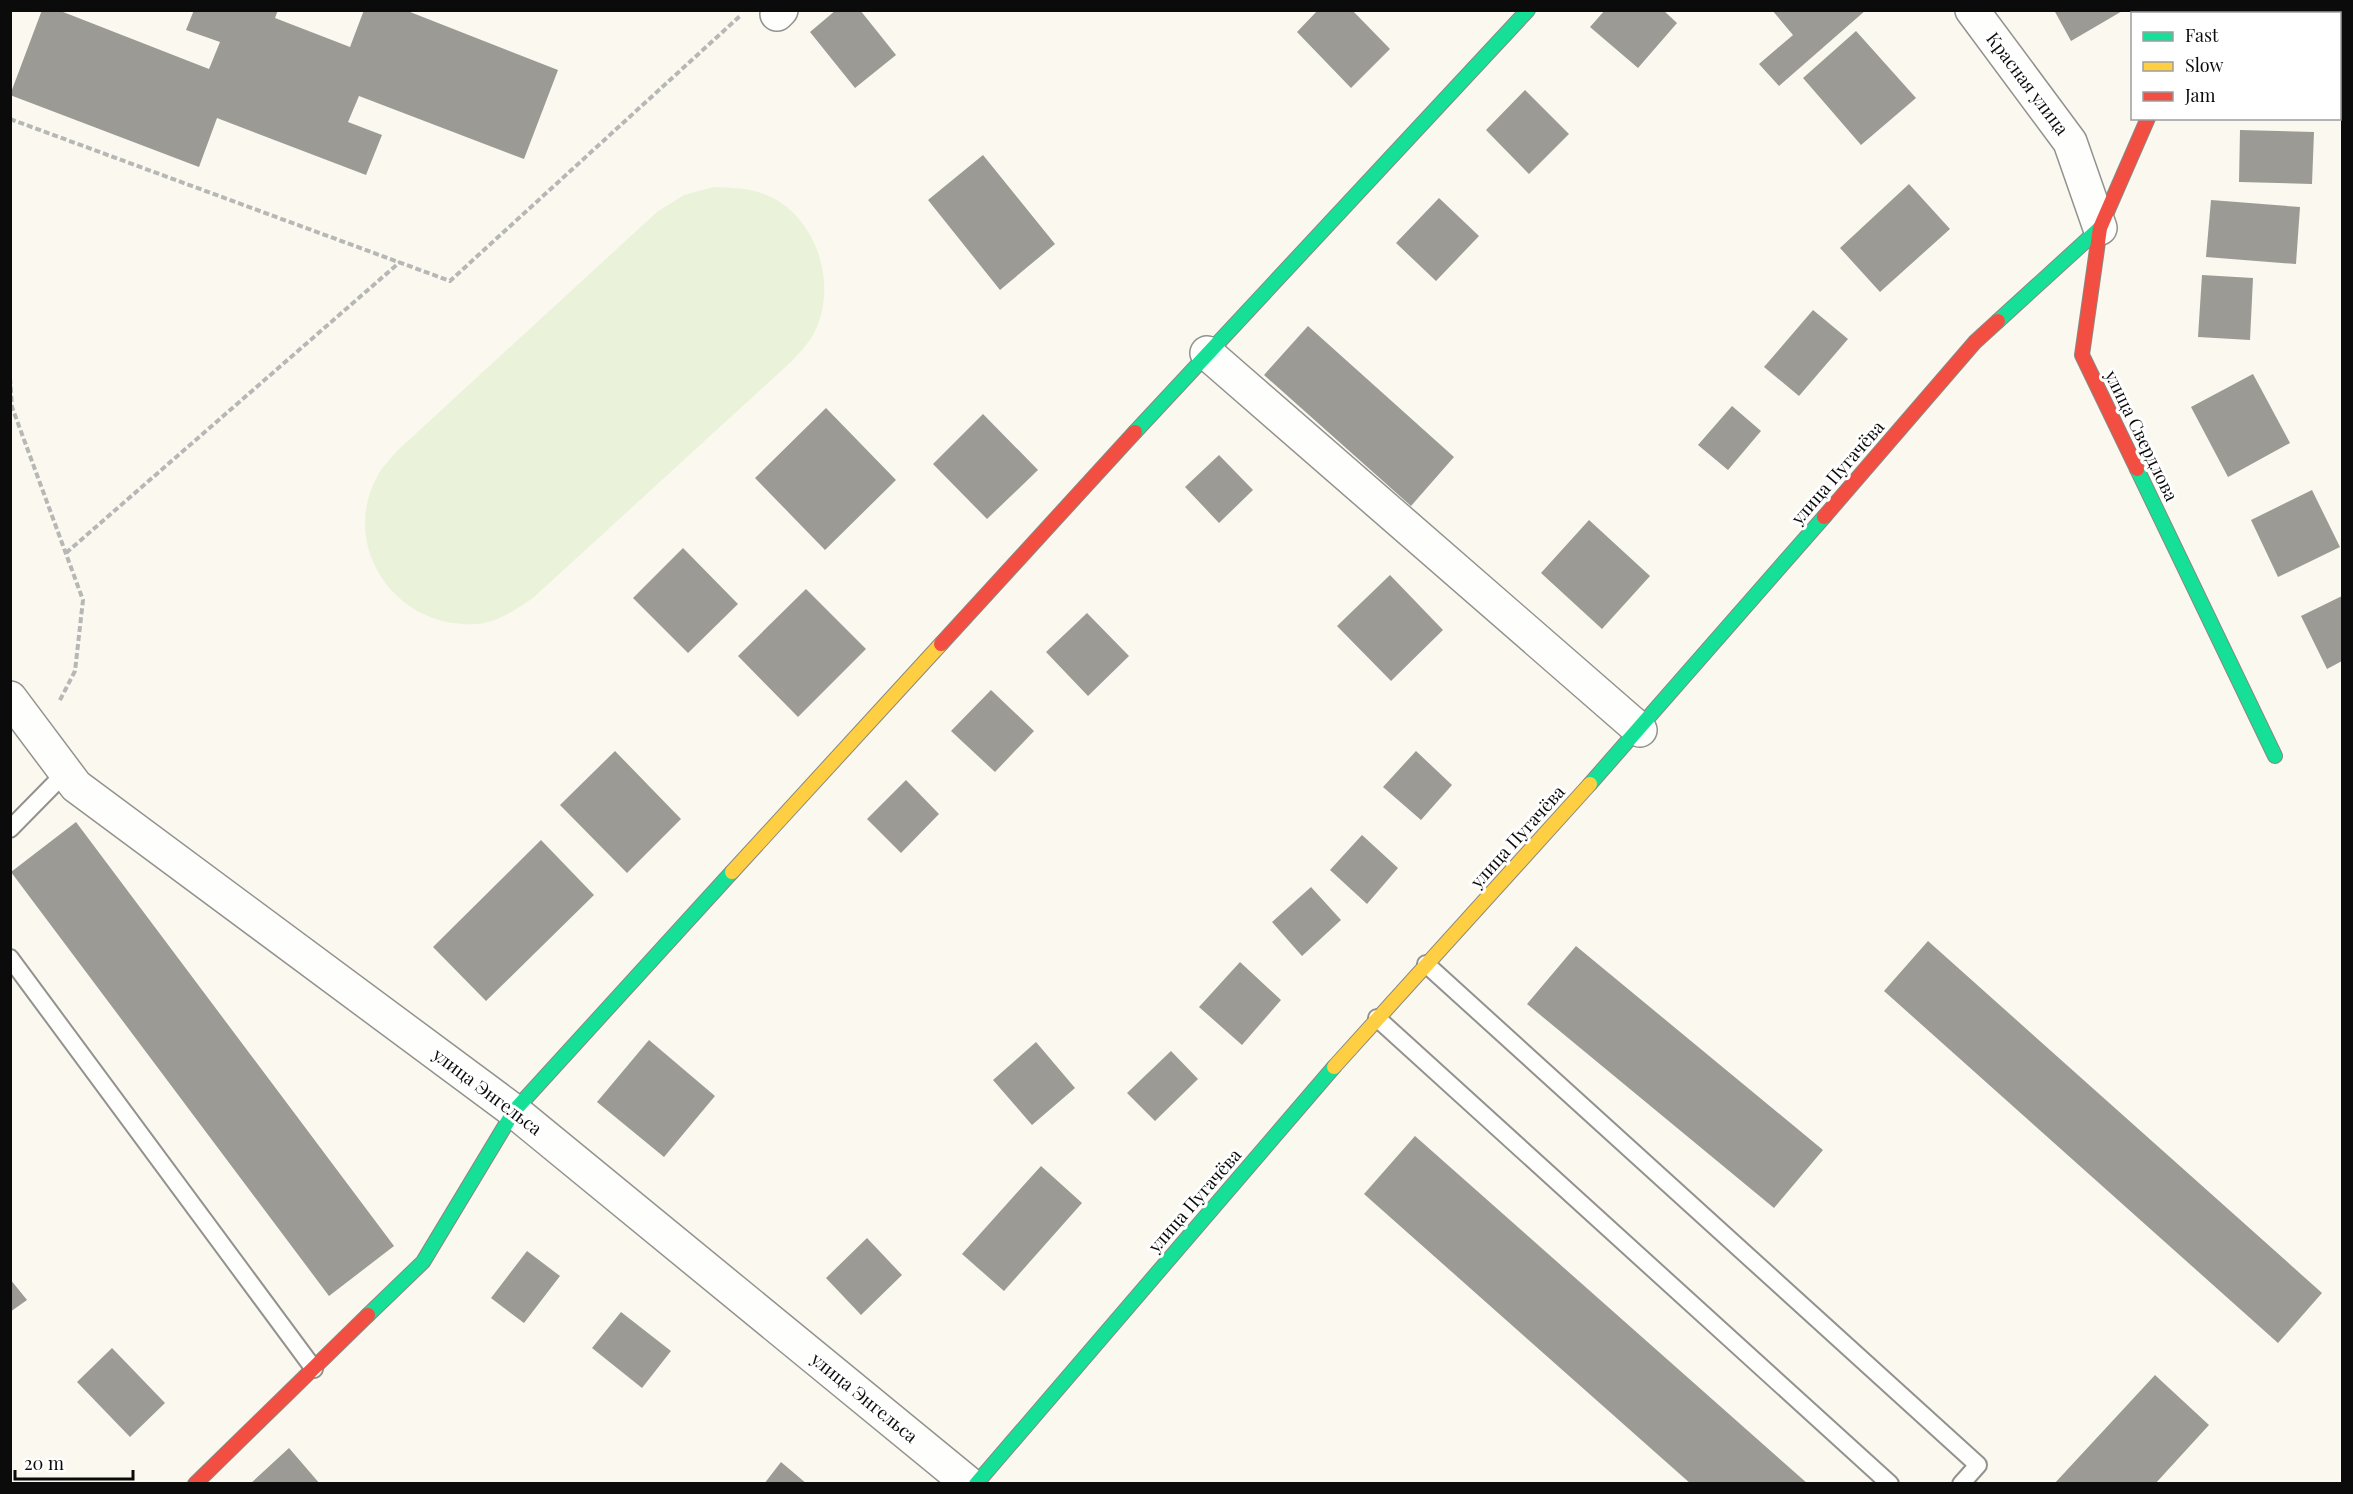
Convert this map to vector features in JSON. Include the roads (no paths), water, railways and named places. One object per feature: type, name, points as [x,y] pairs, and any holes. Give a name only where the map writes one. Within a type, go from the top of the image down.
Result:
[{"type":"street","points":[[195,1484],[423,1262],[514,1111],[1207,353],[1527,10]]},
{"type":"street","name":"Красная улица","points":[[1972,10],[2070,142],[2100,228]]},
{"type":"street","name":"улица Свердлова","points":[[2147,120],[2100,228],[2082,355],[2275,756]]},
{"type":"street","name":"улица Пугачёва","points":[[976,1484],[1377,1018],[1640,730],[1975,342],[2100,228]]},
{"type":"street","points":[[1207,353],[1640,730]]},
{"type":"street","name":"улица Энгельса","points":[[10,698],[76,786],[514,1111],[969,1484]]},
{"type":"lane","points":[[10,830],[66,772]]},
{"type":"lane","points":[[10,958],[314,1369]]},
{"type":"lane","points":[[1426,964],[1978,1465],[1961,1484]]},
{"type":"lane","points":[[1377,1018],[1890,1484]]}]
